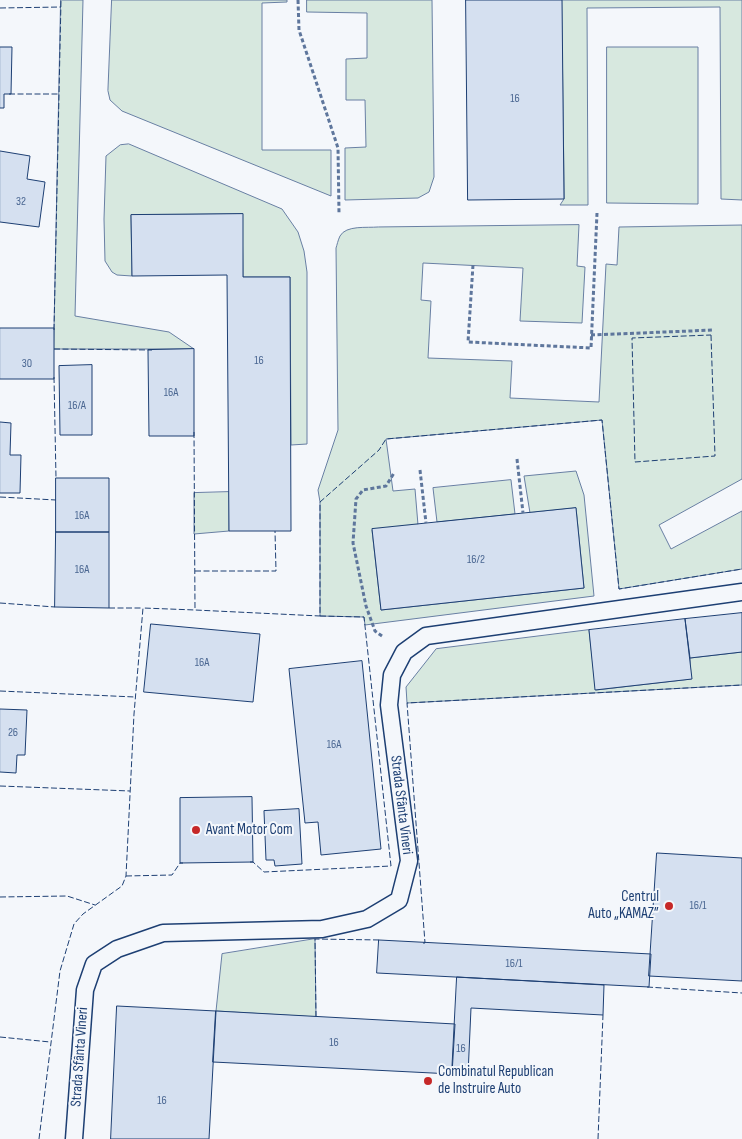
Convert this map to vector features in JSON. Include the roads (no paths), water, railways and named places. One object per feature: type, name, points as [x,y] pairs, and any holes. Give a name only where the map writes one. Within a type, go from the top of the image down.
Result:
[{"type":"lane","name":"Strada Sfânta Vineri","points":[[74,1139],[85,990],[94,964],[118,949],[163,933],[322,929],[368,919],[399,900],[409,862],[389,705],[392,675],[404,652],[426,636],[742,592]]},
{"type":"place","name":"Avant Motor Com","points":[[196,830]]},
{"type":"place","name":"Centrul Auto „KAMAZ”","points":[[669,906]]},
{"type":"place","name":"Combinatul Republican de Instruire Auto","points":[[428,1081]]}]
